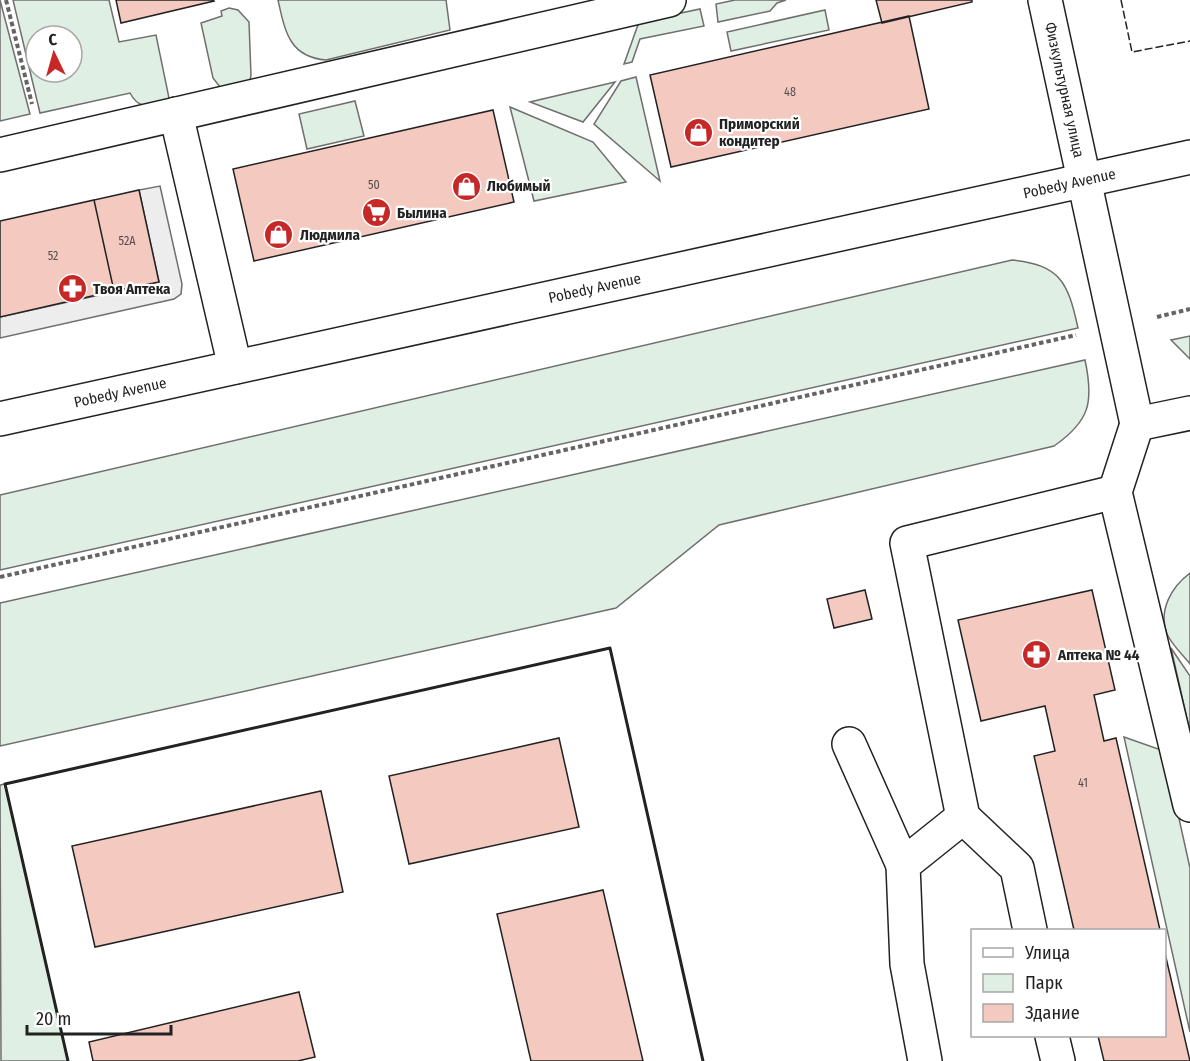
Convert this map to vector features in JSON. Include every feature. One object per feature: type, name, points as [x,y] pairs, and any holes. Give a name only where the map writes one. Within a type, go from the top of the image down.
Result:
[{"type":"main road","points":[[0,155],[669,0]]},
{"type":"main road","name":"Физкультурная улица","points":[[1045,0],[1137,424]]},
{"type":"main road","points":[[176,114],[235,367]]},
{"type":"main road","name":"Pobedy Avenue","points":[[0,419],[1190,157]]},
{"type":"main road","points":[[1190,413],[1137,424],[1114,492],[1190,805]]},
{"type":"main road","points":[[1030,929],[1017,868],[963,817],[907,543],[1114,492]]},
{"type":"main road","points":[[849,744],[903,865],[906,964],[926,1061]]},
{"type":"main road","points":[[903,865],[963,817]]},
{"type":"main road","points":[[1052,1037],[1058,1061]]},
{"type":"path","points":[[6,0],[42,146]]},
{"type":"path","points":[[1155,317],[1190,309]]},
{"type":"path","points":[[0,577],[1085,333]]},
{"type":"green space","points":[[0,0],[30,114],[0,121]]},
{"type":"green space","points":[[13,0],[109,0],[119,42],[156,35],[169,98],[166,102],[145,105],[137,102],[130,93],[40,113],[33,84],[84,84],[84,24],[24,24],[24,46]]},
{"type":"green space","points":[[278,0],[446,0],[450,30],[326,60],[314,58],[296,48],[291,40],[283,22]]},
{"type":"green space","points":[[735,0],[786,0],[777,3],[770,11],[718,22],[716,4]]},
{"type":"green space","points":[[229,8],[238,10],[249,22],[251,76],[249,83],[223,91],[213,78],[201,23],[222,16],[221,11]]},
{"type":"green space","points":[[700,9],[704,26],[640,39],[632,62],[624,64],[639,22]]},
{"type":"green space","points":[[825,10],[829,30],[731,51],[727,32]]},
{"type":"green space","points":[[636,77],[660,181],[594,124],[621,81]]},
{"type":"green space","points":[[615,82],[583,122],[530,102]]},
{"type":"green space","points":[[355,101],[364,136],[307,149],[299,114]]},
{"type":"green space","points":[[510,107],[593,142],[626,182],[534,201]]},
{"type":"green space","points":[[1012,260],[1042,266],[1060,279],[1066,288],[1078,328],[0,570],[0,495]]},
{"type":"green space","points":[[1190,336],[1190,359],[1171,340]]},
{"type":"green space","points":[[1085,360],[1089,388],[1086,409],[1075,428],[1054,446],[719,525],[616,608],[0,746],[0,603]]},
{"type":"green space","points":[[1190,573],[1190,664],[1169,638],[1164,617],[1172,592]]},
{"type":"green space","points":[[1171,648],[1190,676],[1190,732]]},
{"type":"green space","points":[[1124,737],[1164,751],[1190,868],[1190,1032]]},
{"type":"green space","points":[[5,784],[68,1061],[1,1061],[0,785]]},
{"type":"shaded area","points":[[160,186],[182,284],[181,294],[174,299],[0,338],[0,317],[159,282],[139,190]]},
{"type":"building","points":[[116,0],[213,0],[214,1],[121,23]]},
{"type":"building","points":[[876,0],[972,0],[972,2],[882,23]]},
{"type":"building","points":[[909,16],[929,109],[671,167],[650,75]]},
{"type":"building","points":[[493,110],[514,202],[254,261],[233,169]]},
{"type":"building","points":[[139,190],[159,282],[114,291],[94,200]]},
{"type":"building","points":[[94,200],[114,291],[0,317],[0,221]]},
{"type":"building","points":[[865,590],[872,619],[834,628],[827,599]]},
{"type":"building","points":[[1092,590],[1115,690],[1094,695],[1104,741],[1116,738],[1160,929],[1074,929],[1034,756],[1055,751],[1045,706],[981,721],[958,620]]},
{"type":"building","points":[[559,738],[579,827],[409,864],[389,776]]},
{"type":"building","points":[[321,791],[343,892],[95,947],[72,846]]},
{"type":"building","points":[[603,890],[643,1061],[531,1061],[497,914]]},
{"type":"building","points":[[1166,958],[1190,1061],[1104,1061],[1098,1037],[1166,1037]]},
{"type":"building","points":[[299,992],[315,1057],[298,1061],[93,1061],[89,1042]]},
{"type":"fence","points":[[1121,0],[1132,52],[1190,41]]},
{"type":"wall","points":[[68,1061],[5,784],[610,648],[703,1061]]},
{"type":"place","name":"Приморский кондитер","points":[[698,133]]},
{"type":"place","name":"Любимый","points":[[466,186]]},
{"type":"place","name":"Былина","points":[[376,213]]},
{"type":"place","name":"Людмила","points":[[279,235]]},
{"type":"place","name":"Твоя Аптека","points":[[72,289]]},
{"type":"place","name":"Аптека № 44","points":[[1037,655]]}]
